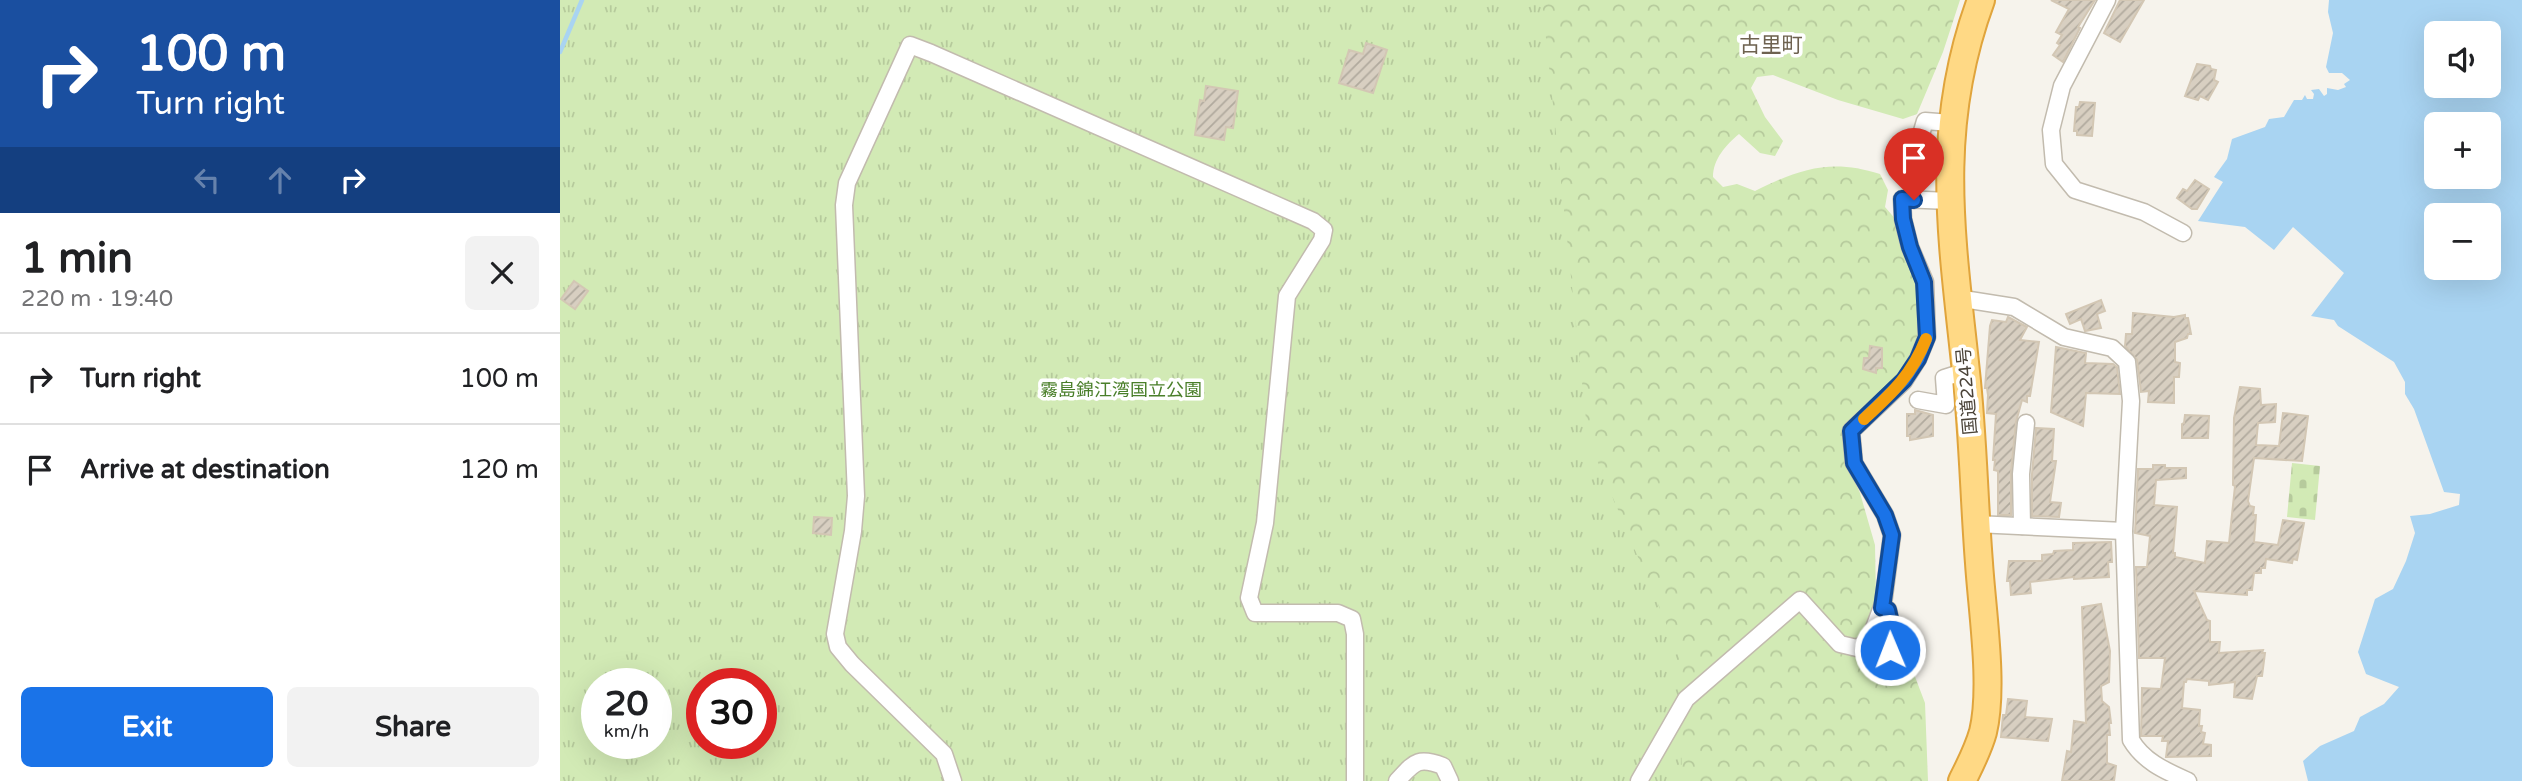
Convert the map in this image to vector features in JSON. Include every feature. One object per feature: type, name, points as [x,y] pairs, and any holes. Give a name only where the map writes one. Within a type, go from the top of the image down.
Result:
[{"type":"highway","name":"国道224号","points":[[1962,781],[1976,754],[1983,729],[1986,696],[1966,371],[1949,201],[1951,123],[1970,28],[1981,0]]},
{"type":"street","points":[[2107,0],[2062,86],[2051,130],[2054,164],[2076,190],[2144,212],[2183,233]]},
{"type":"street","points":[[954,781],[944,754],[852,664],[838,647],[835,635],[856,496],[844,205],[847,183],[910,46],[1313,221],[1324,230],[1322,240],[1287,296],[1265,523],[1249,598],[1255,613],[1338,612],[1352,619],[1356,635],[1355,781]]},
{"type":"street","points":[[1914,200],[1915,155],[1925,121],[1951,123]]},
{"type":"street","points":[[1639,781],[1686,699],[1800,600],[1840,644],[1857,648],[1870,641],[1882,608],[1892,535],[1885,515],[1854,463],[1851,431],[1904,380],[1918,359],[1927,337],[1924,282],[1910,247],[1903,219],[1902,199],[1949,201]]},
{"type":"street","points":[[1957,298],[2014,307],[2064,337],[2112,348],[2127,362],[2131,401],[2124,531],[2131,740],[2138,752],[2160,768],[2188,781]]},
{"type":"street","points":[[1918,400],[1946,405],[1944,378],[1966,371]]},
{"type":"street","points":[[2022,526],[2021,474],[2026,423]]},
{"type":"street","points":[[1976,524],[2124,531]]},
{"type":"street","points":[[1882,608],[1888,610],[1892,628],[1890,650]]},
{"type":"street","points":[[1397,781],[1416,762],[1428,760],[1443,766],[1450,781]]},
{"type":"green space","name":"霧島錦江湾国立公園","points":[[560,0],[1542,0],[1588,439],[1679,654],[1682,781],[560,781]]},
{"type":"green space","name":"霧島錦江湾国立公園","points":[[778,0],[1960,0],[1943,52],[1917,114],[1903,119],[1838,100],[1773,75],[1757,77],[1751,88],[1765,117],[1783,141],[1775,156],[1760,153],[1739,134],[1721,153],[1715,164],[1713,177],[1723,187],[1737,184],[1755,191],[1786,177],[1816,168],[1846,167],[1880,174],[1888,190],[1885,207],[1898,222],[1922,287],[1917,347],[1908,367],[1854,422],[1849,468],[1860,493],[1875,545],[1876,598],[1868,621],[1903,645],[1925,703],[1928,781],[560,781],[560,348]]},
{"type":"green space","points":[[2292,463],[2320,466],[2315,520],[2287,517]]},
{"type":"water","points":[[2329,0],[2522,0],[2522,781],[2308,781],[2303,761],[2320,746],[2354,731],[2360,717],[2384,704],[2399,687],[2366,674],[2358,652],[2375,599],[2393,589],[2406,561],[2415,533],[2410,516],[2430,514],[2459,505],[2460,494],[2444,492],[2414,409],[2405,394],[2405,382],[2394,362],[2338,326],[2334,320],[2311,316],[2344,273],[2293,227],[2274,250],[2245,227],[2198,221],[2223,182],[2214,177],[2227,159],[2232,139],[2265,127],[2269,119],[2284,117],[2294,100],[2302,100],[2305,95],[2307,99],[2313,99],[2311,90],[2319,89],[2324,96],[2327,94],[2327,88],[2338,90],[2346,87],[2344,84],[2350,80],[2342,73],[2329,73],[2326,67],[2333,33],[2328,12]]},
{"type":"building","points":[[2051,0],[2095,0],[2078,27],[2080,28],[2063,62],[2053,55],[2060,45],[2057,43],[2062,35],[2056,32],[2069,9]]},
{"type":"building","points":[[2120,0],[2144,0],[2120,42],[2104,33]]},
{"type":"building","points":[[1366,43],[1387,50],[1373,93],[1339,83],[1349,50],[1363,54]]},
{"type":"building","points":[[2197,64],[2216,70],[2214,80],[2218,82],[2208,100],[2200,96],[2198,100],[2185,96]]},
{"type":"building","points":[[1206,86],[1238,91],[1233,128],[1226,127],[1224,140],[1195,135],[1200,100],[1204,101]]},
{"type":"building","points":[[2080,102],[2095,103],[2092,136],[2077,135],[2077,131],[2074,131],[2076,107],[2079,107]]},
{"type":"building","points":[[2195,180],[2209,189],[2197,209],[2192,209],[2177,198],[2183,189],[2187,191]]},
{"type":"building","points":[[574,281],[588,291],[575,309],[561,299]]},
{"type":"building","points":[[2101,300],[2105,311],[2097,314],[2101,328],[2085,331],[2081,319],[2070,324],[2066,314]]},
{"type":"building","points":[[2133,313],[2174,317],[2185,315],[2185,318],[2188,318],[2191,334],[2175,342],[2175,362],[2180,363],[2179,377],[2174,377],[2174,403],[2148,402],[2149,391],[2141,392],[2137,360],[2125,346],[2126,334],[2132,334]]},
{"type":"building","points":[[2008,317],[2027,327],[2020,340],[2039,342],[2030,396],[2027,396],[2027,402],[2022,400],[2016,422],[2011,473],[2011,515],[1998,515],[1998,471],[1994,470],[1993,460],[1996,414],[1987,413],[1988,395],[1985,388],[1990,326],[1992,320],[2006,322]]},
{"type":"building","points":[[1870,346],[1882,348],[1882,368],[1876,368],[1876,373],[1863,369],[1864,358],[1869,358]]},
{"type":"building","points":[[2056,347],[2086,353],[2085,363],[2113,364],[2117,367],[2120,394],[2086,393],[2083,426],[2051,412]]},
{"type":"building","points":[[2240,387],[2260,389],[2261,405],[2276,404],[2275,422],[2258,423],[2256,445],[2279,446],[2283,413],[2308,416],[2302,461],[2254,458],[2248,501],[2250,506],[2254,507],[2253,515],[2256,515],[2254,542],[2278,545],[2283,520],[2304,523],[2297,560],[2293,559],[2292,563],[2266,559],[2261,573],[2254,573],[2252,590],[2247,590],[2247,595],[2194,591],[2207,620],[2210,621],[2210,642],[2220,642],[2219,653],[2263,650],[2262,653],[2265,653],[2262,676],[2257,676],[2252,699],[2234,697],[2235,682],[2209,685],[2209,681],[2187,679],[2184,682],[2182,708],[2200,710],[2199,726],[2202,726],[2201,732],[2205,733],[2203,744],[2211,745],[2211,756],[2166,757],[2168,741],[2162,741],[2163,736],[2141,736],[2142,688],[2161,689],[2165,658],[2139,658],[2136,567],[2147,567],[2150,536],[2135,533],[2138,469],[2153,469],[2153,465],[2186,468],[2186,478],[2156,480],[2154,505],[2177,507],[2173,553],[2175,557],[2205,563],[2207,541],[2229,543],[2235,486],[2234,418]]},
{"type":"building","points":[[1915,410],[1933,415],[1933,436],[1910,440],[1910,436],[1907,436],[1907,414],[1915,414]]},
{"type":"building","points":[[2185,415],[2209,416],[2208,438],[2182,438]]},
{"type":"building","points":[[2036,428],[2054,429],[2052,461],[2056,461],[2050,502],[2061,503],[2059,517],[2032,516]]},
{"type":"building","points":[[814,517],[832,518],[831,535],[813,533]]},
{"type":"building","points":[[2111,542],[2112,562],[2108,562],[2109,577],[2074,577],[2030,582],[2031,593],[2011,595],[2010,581],[2007,581],[2009,561],[2042,561],[2042,555],[2073,550],[2073,543]]},
{"type":"building","points":[[2101,604],[2110,651],[2109,682],[2101,686],[2102,701],[2109,707],[2111,723],[2110,735],[2107,735],[2107,763],[2116,766],[2114,781],[2062,781],[2067,751],[2071,752],[2074,721],[2086,723],[2082,607]]},
{"type":"building","points":[[2008,699],[2027,701],[2025,717],[2052,719],[2048,741],[2001,737]]},
{"type":"waterway","points":[[560,52],[582,0]]},
{"type":"slow traffic","points":[[1864,419],[1904,380],[1918,359],[1926,339]]},
{"type":"district","name":"古里町","points":[[1771,45]]},
{"type":"route","points":[[1890,650],[1892,628],[1888,610],[1882,608],[1892,535],[1885,515],[1854,463],[1851,431],[1904,380],[1918,359],[1927,337],[1924,282],[1910,247],[1903,219],[1902,199],[1914,200]]}]
